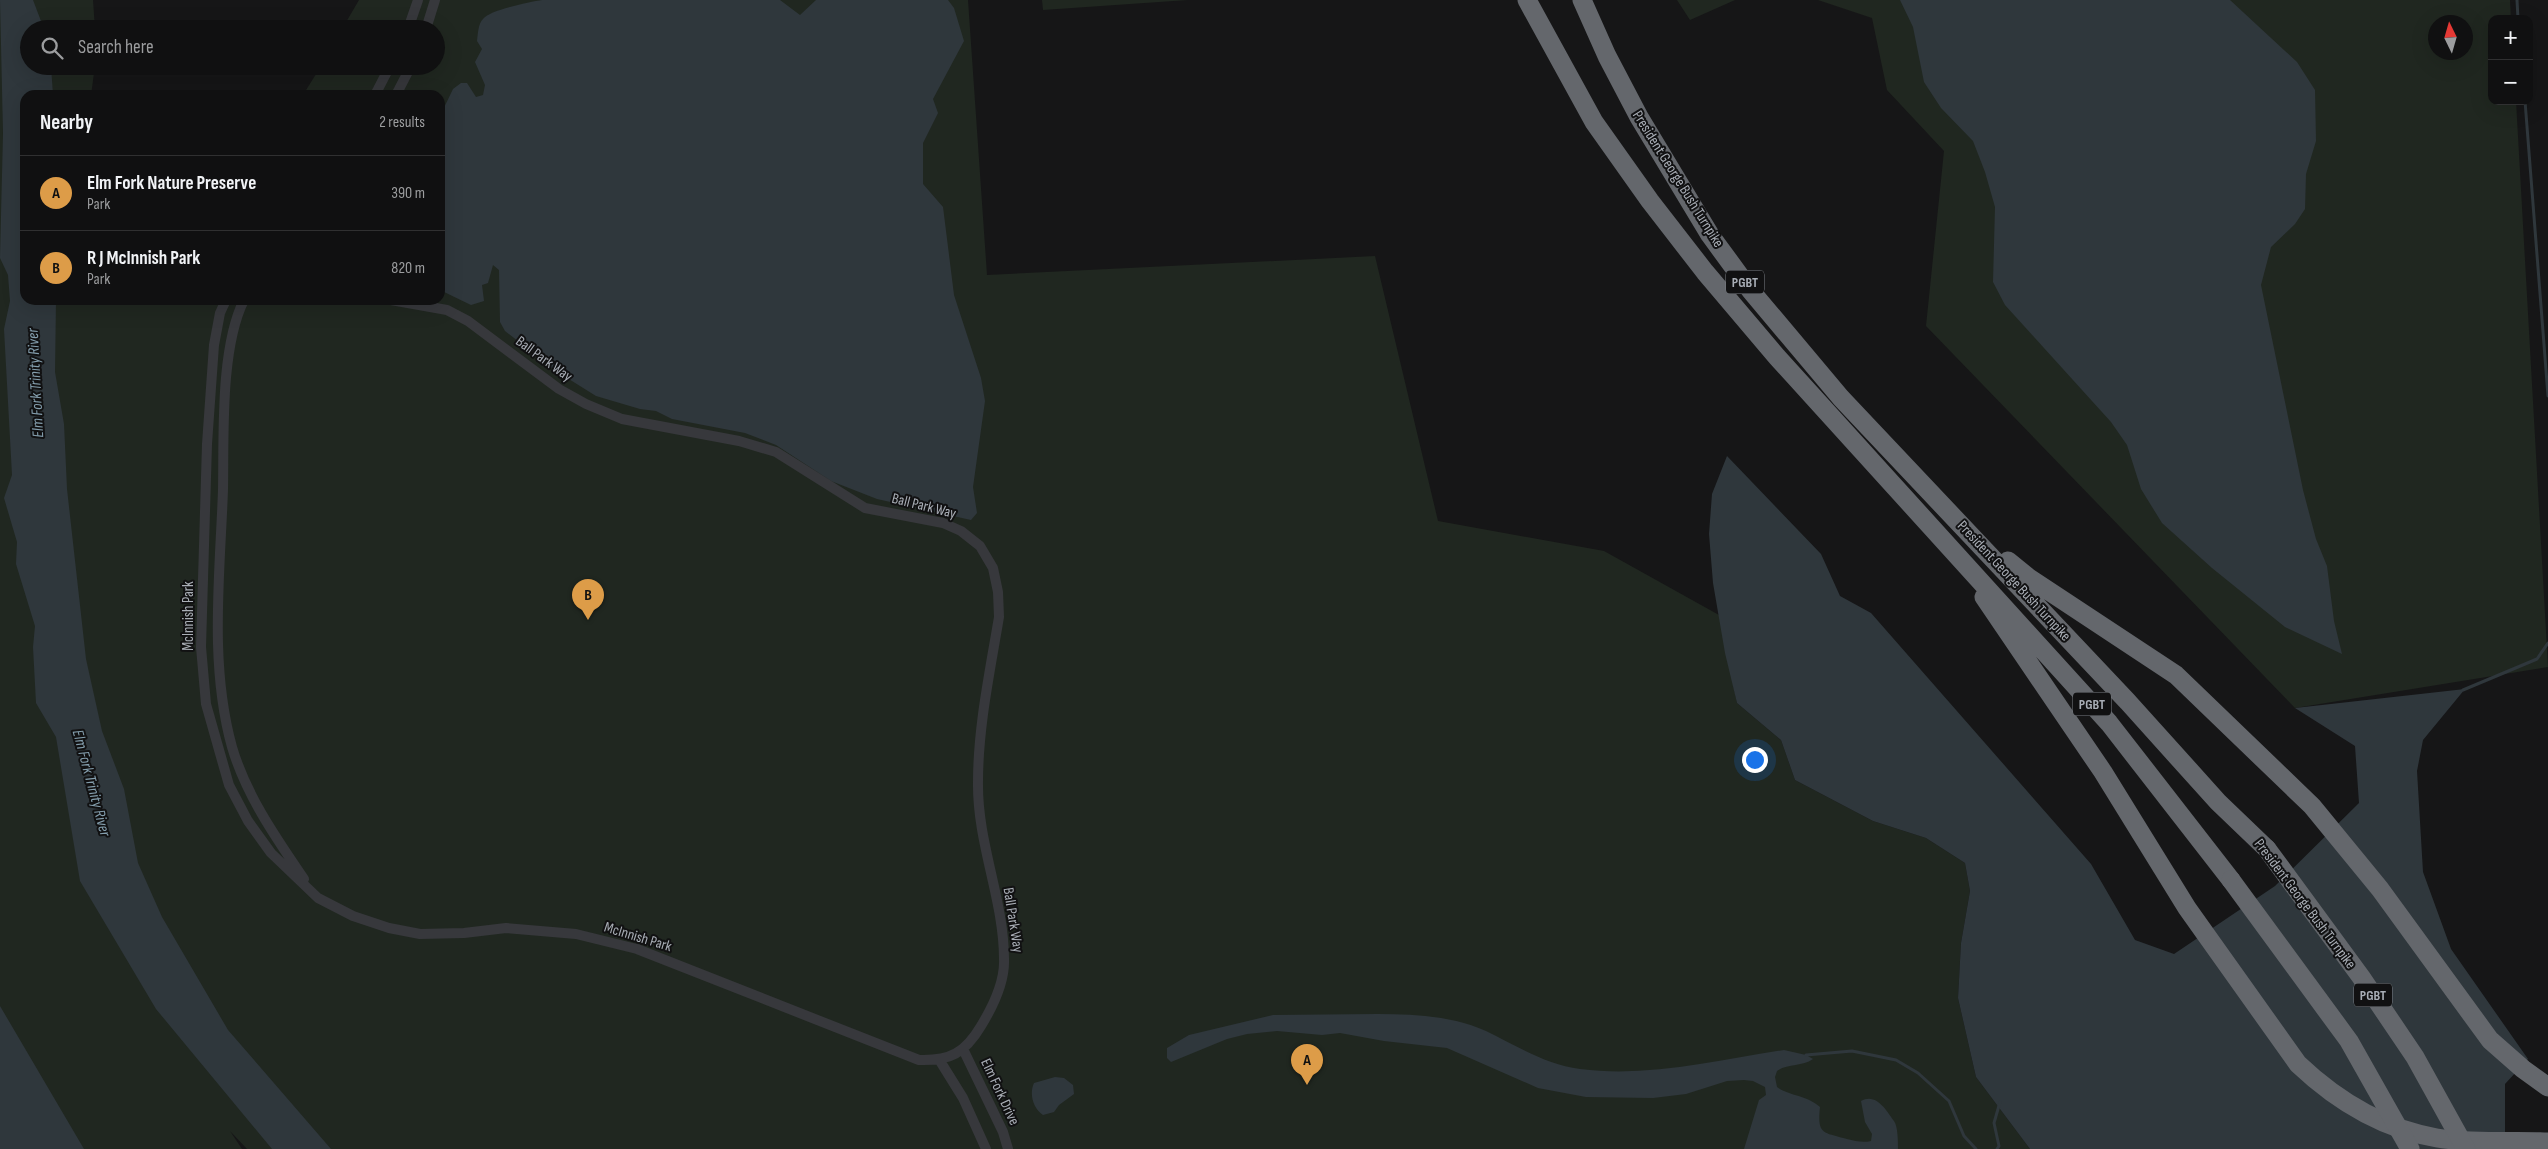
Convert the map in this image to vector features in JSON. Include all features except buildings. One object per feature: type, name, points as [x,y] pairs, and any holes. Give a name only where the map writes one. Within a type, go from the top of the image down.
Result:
[{"type":"highway","name":"President George Bush Turnpike","points":[[1527,0],[1594,122],[1691,254],[1771,350],[2109,723],[2231,880],[2349,1040],[2410,1149]]},
{"type":"highway","name":"President George Bush Turnpike","points":[[1582,0],[1607,56],[1639,117],[1710,234],[1751,291],[1841,398],[1963,525],[2128,702],[2218,802],[2267,849],[2361,977],[2415,1057],[2466,1149]]},
{"type":"highway","points":[[1963,525],[2029,578],[2176,675],[2312,806],[2380,889],[2478,1027],[2499,1050],[2548,1087]]},
{"type":"highway","points":[[1942,537],[2103,772],[2187,908],[2298,1064],[2326,1089],[2365,1114],[2413,1132],[2438,1138],[2548,1142]]},
{"type":"street","points":[[411,20],[418,0]]},
{"type":"street","points":[[429,20],[435,0]]},
{"type":"street","points":[[378,90],[385,75]]},
{"type":"street","points":[[399,90],[406,75]]},
{"type":"street","name":"McInnish Park","points":[[224,305],[220,313],[214,345],[207,444],[201,647],[206,704],[229,785],[248,821],[271,853],[318,898],[353,916],[389,928],[420,934],[464,933],[506,928],[537,929],[576,934],[637,950],[900,1054],[919,1060],[940,1061]]},
{"type":"street","name":"McInnish Park","points":[[242,305],[234,322],[229,358],[225,425],[218,646],[223,702],[232,747],[267,826],[318,898]]},
{"type":"street","name":"Ball Park Way","points":[[420,305],[448,310],[468,320],[558,389],[595,408],[622,419],[739,441],[776,452],[865,508],[943,523],[960,531],[980,546],[993,568],[999,617],[981,740],[978,783],[981,830],[999,914],[1004,959],[989,1012],[974,1038],[963,1049],[940,1061]]},
{"type":"street","name":"Elm Fork Drive","points":[[963,1049],[1003,1132],[1008,1149]]},
{"type":"street","points":[[940,1061],[963,1098],[986,1149]]},
{"type":"shaded area","points":[[0,0],[93,0],[94,20],[20,20],[20,75],[94,75],[92,90],[20,90],[20,305],[445,305],[445,90],[306,90],[315,75],[445,75],[445,20],[347,20],[359,0],[968,0],[987,275],[1375,256],[1438,521],[1604,551],[1719,615],[1737,703],[1781,740],[1795,780],[1873,821],[1926,838],[1965,863],[1970,891],[1961,943],[1958,998],[1976,1077],[2030,1149],[247,1149],[230,1131],[242,1149],[0,1149]]},
{"type":"shaded area","points":[[1042,0],[1188,0],[1043,10]]},
{"type":"shaded area","points":[[1677,0],[1735,0],[1690,20]]},
{"type":"shaded area","points":[[1818,0],[2510,0],[2511,15],[2488,15],[2488,105],[2516,105],[2548,667],[2295,708],[1926,326],[1944,151],[1887,90],[1872,18]]},
{"type":"water","name":"Elm Fork Trinity River","points":[[0,0],[33,0],[41,20],[20,20],[20,75],[52,75],[53,90],[20,90],[20,305],[56,305],[55,372],[64,424],[67,489],[86,659],[102,731],[124,789],[138,863],[162,917],[228,1030],[331,1149],[272,1149],[156,1009],[80,881],[56,737],[36,703],[33,647],[35,626],[16,564],[17,542],[4,498],[12,475],[4,329],[10,301],[8,275],[0,258],[3,133]]},
{"type":"water","points":[[542,0],[780,0],[800,15],[816,0],[948,0],[954,8],[964,41],[933,99],[938,113],[923,143],[923,184],[943,207],[954,295],[981,378],[985,401],[973,487],[977,513],[971,520],[877,499],[831,481],[776,445],[745,433],[672,419],[656,411],[640,409],[596,396],[556,371],[505,331],[500,322],[499,270],[493,265],[488,283],[482,285],[484,301],[471,305],[445,292],[445,106],[453,89],[461,83],[467,83],[476,97],[483,95],[485,85],[475,62],[482,49],[477,41],[481,21],[493,13]]},
{"type":"water","points":[[1900,0],[2230,0],[2297,62],[2315,90],[2316,141],[2306,174],[2305,209],[2295,224],[2271,247],[2261,285],[2303,490],[2316,539],[2327,566],[2334,621],[2342,654],[2285,627],[2212,568],[2162,523],[2141,489],[2127,445],[2111,422],[2005,305],[1993,282],[1995,207],[1985,172],[1973,141],[1941,108],[1924,82],[1913,27]]},
{"type":"water","points":[[1727,456],[1821,554],[1840,596],[1871,613],[2091,864],[2135,940],[2174,954],[2275,886],[2359,803],[2355,746],[2295,708],[2465,689],[2423,740],[2417,771],[2423,872],[2451,949],[2528,1059],[2505,1084],[2505,1149],[2030,1149],[1976,1077],[1958,998],[1961,943],[1970,891],[1965,863],[1926,838],[1873,821],[1795,780],[1781,740],[1737,703],[1725,653],[1713,583],[1709,534],[1712,494]]},
{"type":"water","points":[[0,1006],[84,1149],[0,1149]]},
{"type":"water","points":[[1273,1015],[1419,1015],[1460,1022],[1486,1031],[1543,1059],[1580,1069],[1606,1071],[1657,1070],[1784,1050],[1806,1055],[1813,1059],[1777,1071],[1775,1077],[1777,1087],[1809,1100],[1820,1107],[1819,1116],[1823,1131],[1859,1142],[1871,1141],[1872,1134],[1865,1122],[1861,1101],[1871,1099],[1876,1101],[1895,1123],[1898,1135],[1898,1149],[1744,1149],[1759,1100],[1766,1095],[1765,1087],[1753,1081],[1727,1081],[1686,1094],[1653,1098],[1586,1097],[1538,1088],[1447,1048],[1384,1041],[1340,1033],[1322,1035],[1277,1031],[1247,1034],[1227,1039],[1171,1062],[1167,1058],[1167,1048],[1189,1035]]},
{"type":"water","points":[[1055,1077],[1064,1078],[1073,1085],[1074,1094],[1059,1105],[1054,1112],[1043,1115],[1034,1105],[1032,1092],[1034,1083]]},
{"type":"waterway","points":[[2517,0],[2518,15]]},
{"type":"waterway","points":[[2525,105],[2548,396]]},
{"type":"waterway","points":[[2463,690],[2537,659],[2548,643]]},
{"type":"waterway","points":[[1806,1055],[1852,1051],[1896,1060],[1918,1073],[1949,1101],[1964,1136],[1976,1149]]},
{"type":"waterway","points":[[1997,1149],[1999,1146],[1994,1123],[2000,1102]]},
{"type":"place","name":"R J McInnish Park","points":[[588,620]]},
{"type":"place","name":"Elm Fork Nature Preserve","points":[[1307,1085]]}]
